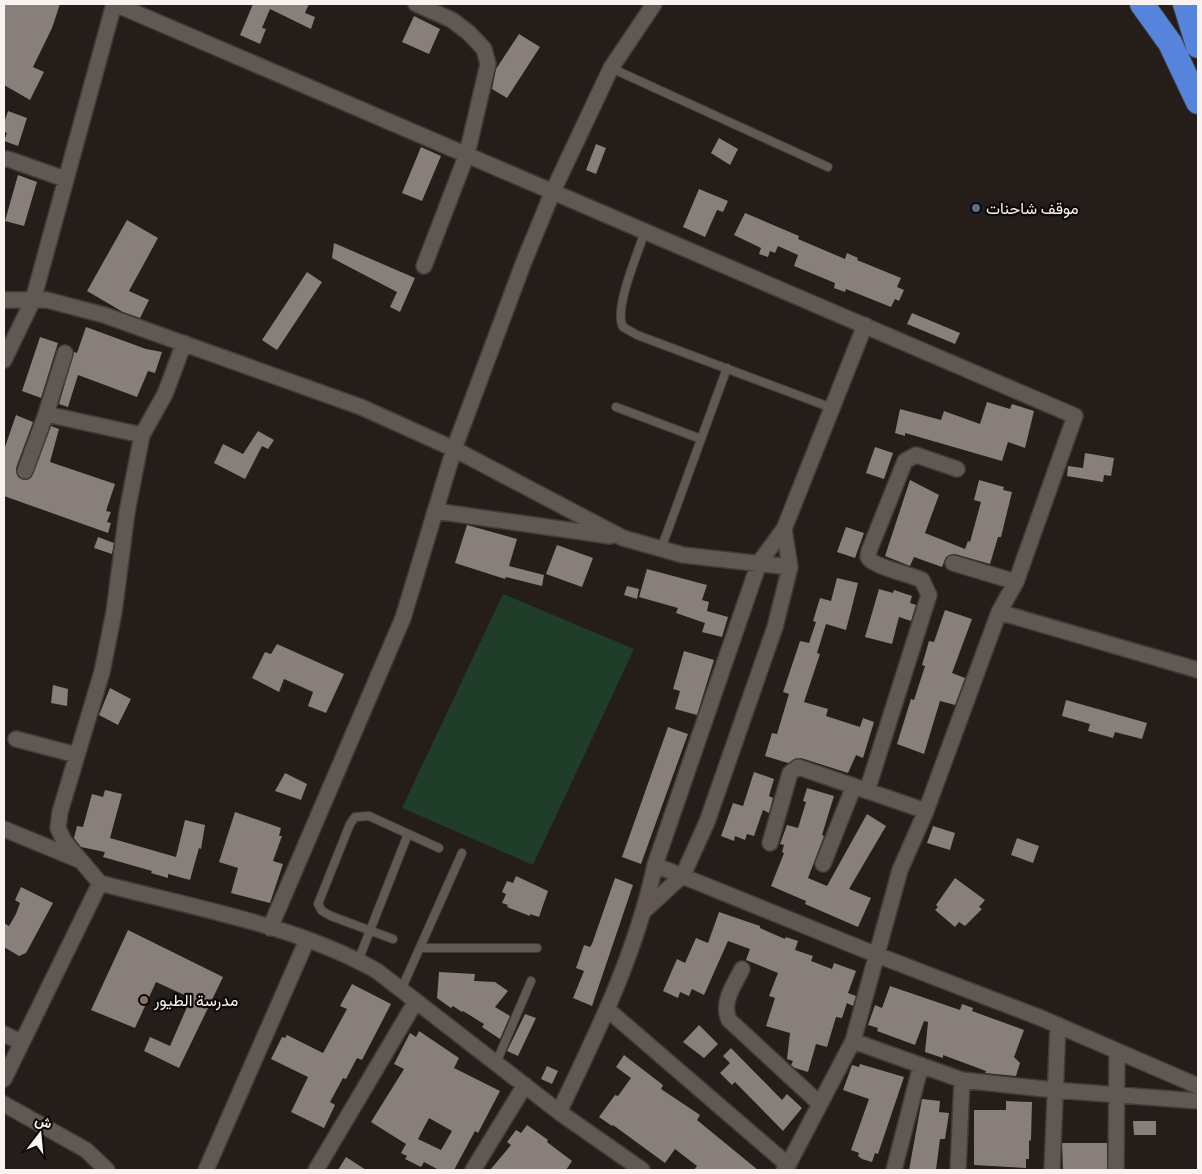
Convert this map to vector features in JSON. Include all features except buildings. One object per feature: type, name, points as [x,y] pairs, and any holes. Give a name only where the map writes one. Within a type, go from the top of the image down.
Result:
[{"type":"highway","points":[[1142,4],[1170,43],[1198,102]]},
{"type":"highway","points":[[1185,4],[1198,46]]},
{"type":"street","points":[[4,360],[33,300],[115,4],[1075,416],[1016,582],[999,612],[926,812],[900,870],[853,1041],[786,1168],[608,1010]]},
{"type":"street","points":[[416,4],[452,20],[484,49],[488,64],[467,154],[424,266]]},
{"type":"street","points":[[270,928],[403,618],[454,449],[522,264],[553,192],[611,68],[654,4]]},
{"type":"street","points":[[4,159],[65,179]]},
{"type":"street","points":[[4,300],[47,300],[104,315],[361,407],[454,449],[623,538]]},
{"type":"street","points":[[559,1112],[608,1010],[645,910],[654,865],[759,563],[784,529],[864,325]]},
{"type":"street","points":[[184,344],[165,394],[142,435],[125,521],[112,625],[98,690],[66,788],[58,828],[64,841],[85,863],[100,883],[270,928],[307,940],[377,971],[559,1112],[642,1170]]},
{"type":"street","points":[[25,471],[46,414],[65,353]]},
{"type":"street","points":[[46,414],[142,435]]},
{"type":"street","points":[[823,864],[861,789],[929,595],[922,580],[903,571],[874,564],[868,557],[869,551],[905,461],[916,455],[957,469]]},
{"type":"street","points":[[435,510],[623,538],[683,555],[790,566]]},
{"type":"street","points":[[645,910],[683,875],[707,822],[775,627],[790,566],[784,529]]},
{"type":"street","points":[[953,563],[1016,582]]},
{"type":"street","points":[[999,612],[1198,670]]},
{"type":"street","points":[[16,739],[77,754]]},
{"type":"street","points":[[770,843],[793,769],[805,769],[926,812]]},
{"type":"street","points":[[4,829],[85,863]]},
{"type":"street","points":[[654,865],[1058,1025],[1198,1086]]},
{"type":"street","points":[[4,1078],[100,883]]},
{"type":"street","points":[[206,1170],[307,940]]},
{"type":"street","points":[[742,969],[726,1002],[725,1010],[729,1020],[820,1104]]},
{"type":"street","points":[[316,1170],[416,1001]]},
{"type":"street","points":[[1052,1170],[1058,1025]]},
{"type":"street","points":[[4,1034],[22,1042]]},
{"type":"street","points":[[853,1041],[962,1080],[1198,1102]]},
{"type":"street","points":[[1116,1170],[1117,1052]]},
{"type":"street","points":[[894,1170],[921,1065]]},
{"type":"street","points":[[958,1170],[962,1080]]},
{"type":"street","points":[[473,1170],[525,1085]]},
{"type":"street","points":[[4,1104],[86,1150],[107,1170]]},
{"type":"lane","points":[[611,68],[828,167]]},
{"type":"lane","points":[[645,231],[624,299],[620,319],[623,327],[637,335],[832,408]]},
{"type":"lane","points":[[662,549],[726,368]]},
{"type":"lane","points":[[616,407],[701,439]]},
{"type":"lane","points":[[393,939],[322,911],[318,904],[350,824],[355,817],[369,816],[439,848]]},
{"type":"lane","points":[[358,961],[408,834]]},
{"type":"lane","points":[[401,990],[462,853]]},
{"type":"lane","points":[[420,948],[537,948]]},
{"type":"lane","points":[[496,1063],[531,981]]},
{"type":"green space","points":[[503,594],[634,649],[533,865],[402,808]]},
{"type":"place","name":"موقف شاحنات","points":[[976,208]]},
{"type":"place","name":"مدرسة الطيور","points":[[144,1000]]}]
